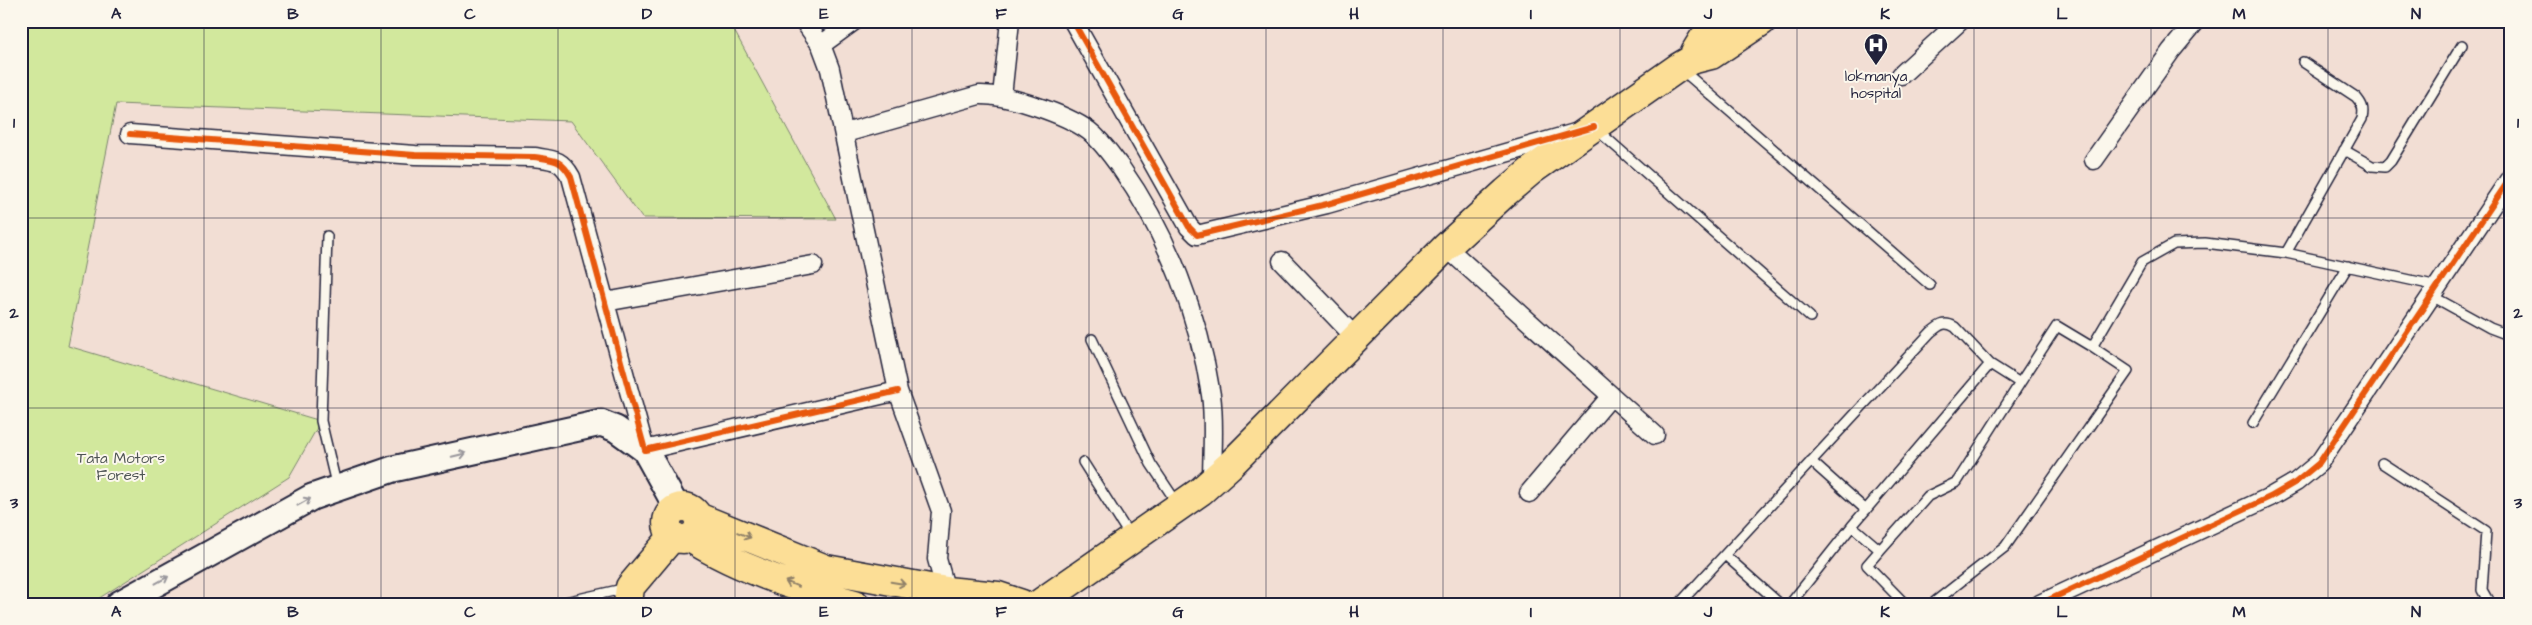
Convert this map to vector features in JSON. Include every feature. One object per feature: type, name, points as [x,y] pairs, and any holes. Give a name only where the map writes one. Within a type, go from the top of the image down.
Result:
[{"type":"main road","points":[[1685,64],[1703,39],[1727,21]]},
{"type":"main road","points":[[1039,604],[1133,540],[1212,482],[1446,247],[1532,170],[1685,64],[1712,55],[1762,21]]},
{"type":"main road","points":[[119,604],[312,497],[393,470],[601,423],[616,429],[645,450],[685,525],[733,560],[813,593],[852,603]]},
{"type":"main road","points":[[154,604],[320,512],[362,496],[396,486],[604,440],[616,429]]},
{"type":"main road","points":[[685,525],[826,569],[946,591],[998,596],[1022,604]]},
{"type":"main road","points":[[629,595],[685,525]]},
{"type":"street","points":[[804,21],[820,45],[830,69],[898,391],[941,511],[937,559],[946,591]]},
{"type":"street","points":[[820,45],[854,21]]},
{"type":"street","points":[[1002,96],[1010,21]]},
{"type":"street","points":[[1073,21],[1189,227],[1197,235],[1327,204],[1594,127]]},
{"type":"street","points":[[1902,75],[1960,21]]},
{"type":"street","points":[[2094,160],[2171,51],[2196,21]]},
{"type":"street","points":[[844,133],[979,95],[1002,96],[1074,123],[1089,131],[1106,148],[1135,189],[1166,247],[1194,321],[1211,397],[1212,482]]},
{"type":"street","points":[[130,134],[415,155],[534,157],[564,164],[571,177],[645,450],[898,391]]},
{"type":"street","points":[[2040,604],[2270,497],[2296,482],[2320,463],[2511,177]]},
{"type":"street","points":[[1446,247],[1655,435]]},
{"type":"street","points":[[1282,261],[1356,338]]},
{"type":"street","points":[[605,302],[813,266]]},
{"type":"street","points":[[1529,493],[1612,396]]},
{"type":"lane","points":[[2344,150],[2372,166],[2385,167],[2391,161],[2462,45]]},
{"type":"lane","points":[[2286,253],[2362,119],[2363,104],[2356,97],[2303,62]]},
{"type":"lane","points":[[1685,64],[1930,285]]},
{"type":"lane","points":[[1594,127],[1810,317]]},
{"type":"lane","points":[[327,236],[321,420],[337,488]]},
{"type":"lane","points":[[2092,347],[2142,262],[2174,244],[2205,243],[2286,253],[2348,266],[2435,291],[2490,328],[2511,336]]},
{"type":"lane","points":[[2252,423],[2348,266]]},
{"type":"lane","points":[[1679,604],[1931,332],[1942,324],[1947,323],[1955,327],[1990,364],[2020,383]]},
{"type":"lane","points":[[1905,604],[1867,565],[1928,496],[1957,482],[2057,326],[2128,372],[2005,547],[1932,604]]},
{"type":"lane","points":[[1092,339],[1151,464],[1180,506]]},
{"type":"lane","points":[[1790,604],[1852,526],[1990,364]]},
{"type":"lane","points":[[1811,461],[1866,510]]},
{"type":"lane","points":[[1083,462],[1133,540]]},
{"type":"lane","points":[[2382,463],[2486,531],[2482,590],[2490,604]]},
{"type":"lane","points":[[1852,526],[1880,550]]},
{"type":"lane","points":[[1725,555],[1780,604]]},
{"type":"lane","points":[[556,604],[629,595]]},
{"type":"green space","name":"Tata Motors Forest","points":[[21,21],[729,21],[836,219],[642,218],[571,121],[116,104],[68,346],[321,421],[289,477],[90,604],[21,604]]},
{"type":"cycle path","points":[[1073,21],[1189,227],[1197,235],[1327,204],[1594,127]]},
{"type":"cycle path","points":[[130,134],[415,155],[534,157],[556,161],[564,167],[571,177],[645,450],[898,391]]},
{"type":"cycle path","points":[[2040,604],[2270,497],[2296,482],[2319,463],[2511,177]]},
{"type":"place","name":"lokmanya hospital","points":[[1876,66]]}]
